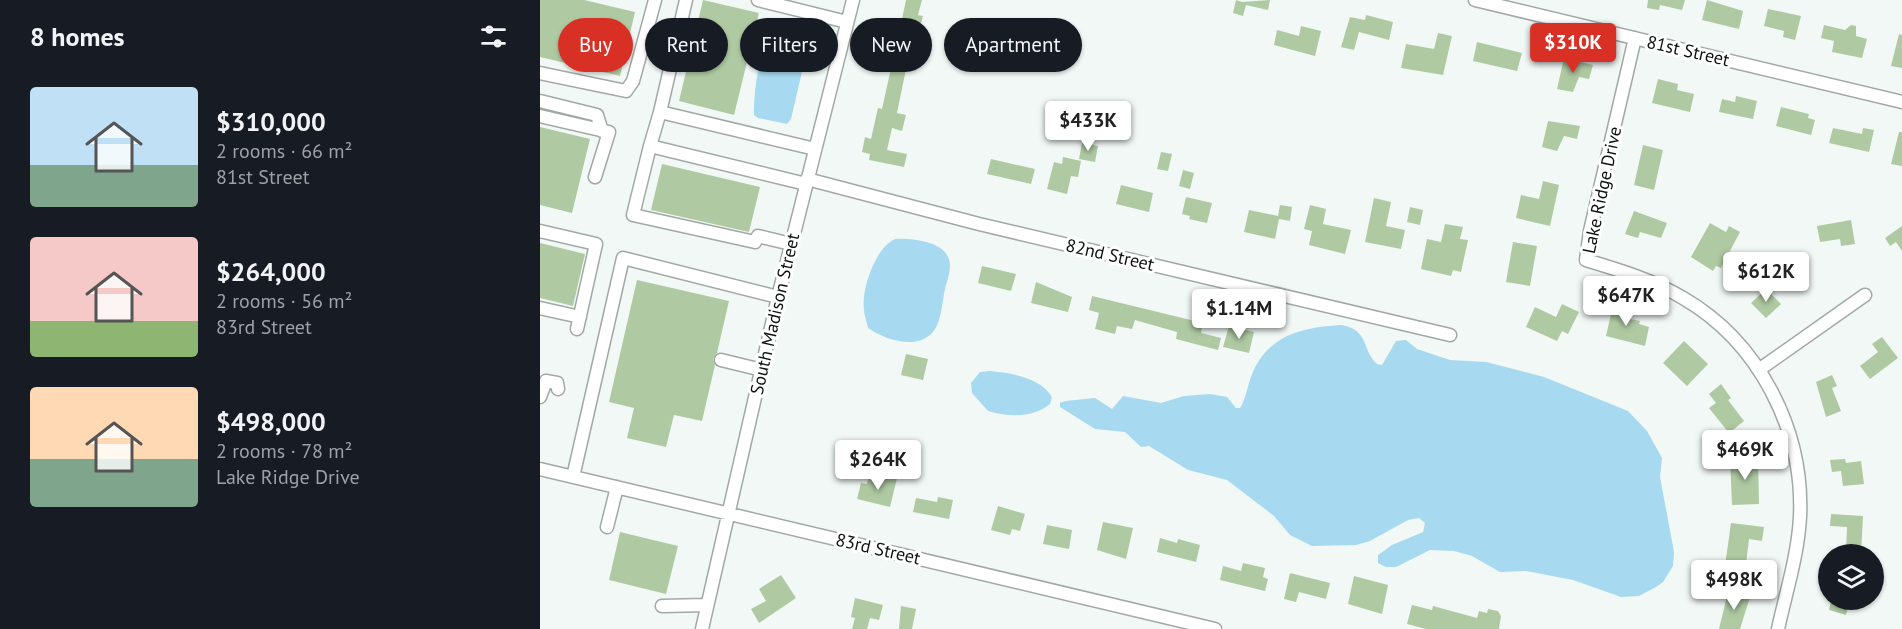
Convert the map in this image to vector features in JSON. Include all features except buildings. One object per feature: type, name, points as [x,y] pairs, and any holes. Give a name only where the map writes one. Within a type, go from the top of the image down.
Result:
[{"type":"street","points":[[540,73],[626,91],[633,81],[655,0]]},
{"type":"street","points":[[686,0],[633,215],[755,242],[758,236],[791,244]]},
{"type":"street","points":[[758,0],[847,22]]},
{"type":"street","name":"South Madison Street","points":[[702,629],[778,297],[853,0]]},
{"type":"street","name":"81st Street","points":[[1474,0],[1902,102]]},
{"type":"street","name":"Lake Ridge Drive","points":[[1635,38],[1590,231],[1586,260],[1644,279],[1684,298],[1727,332],[1760,369],[1786,425],[1799,485],[1798,539],[1778,629]]},
{"type":"street","points":[[540,101],[597,115],[602,131]]},
{"type":"street","points":[[660,112],[815,149]]},
{"type":"street","points":[[540,116],[609,132],[596,177]]},
{"type":"street","name":"82nd Street","points":[[650,146],[1449,335]]},
{"type":"street","points":[[540,231],[596,244],[579,323],[540,308]]},
{"type":"street","points":[[573,477],[623,258],[778,297]]},
{"type":"street","points":[[1760,369],[1865,295]]},
{"type":"street","points":[[721,360],[762,370]]},
{"type":"street","points":[[540,397],[546,381],[557,383],[558,389]]},
{"type":"street","name":"83rd Street","points":[[540,469],[1215,629]]},
{"type":"street","points":[[607,527],[617,487]]},
{"type":"street","points":[[662,606],[707,605]]},
{"type":"water","points":[[758,72],[802,72],[791,119],[787,124],[758,118],[754,115]]},
{"type":"water","points":[[895,239],[917,240],[939,247],[948,257],[950,265],[942,310],[935,329],[929,336],[912,342],[893,340],[868,328],[864,314],[865,291],[871,270],[882,250]]},
{"type":"water","points":[[1342,325],[1351,328],[1361,336],[1377,364],[1382,365],[1396,341],[1406,340],[1417,349],[1450,360],[1486,362],[1544,377],[1628,411],[1647,431],[1662,458],[1660,477],[1674,552],[1673,566],[1663,582],[1639,596],[1621,597],[1573,580],[1526,571],[1500,572],[1472,556],[1454,551],[1430,550],[1396,567],[1386,567],[1378,563],[1378,555],[1392,545],[1423,532],[1425,523],[1419,518],[1408,520],[1370,541],[1356,545],[1312,546],[1290,535],[1274,516],[1227,480],[1188,470],[1149,446],[1141,447],[1125,432],[1095,429],[1060,407],[1060,403],[1065,401],[1095,398],[1112,409],[1123,396],[1161,403],[1184,396],[1210,394],[1227,397],[1236,408],[1240,408],[1258,363],[1276,343],[1287,336],[1313,328]]},
{"type":"water","points":[[990,371],[1024,377],[1040,385],[1052,397],[1050,404],[1036,412],[1020,415],[988,411],[972,393],[971,383],[980,372]]}]
